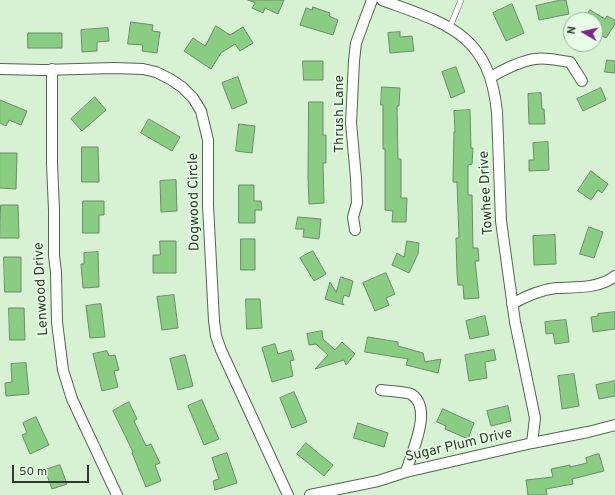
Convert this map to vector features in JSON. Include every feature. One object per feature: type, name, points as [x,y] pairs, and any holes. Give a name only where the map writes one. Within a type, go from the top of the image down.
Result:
[{"type":"street","name":"Thrush Lane","points":[[355,230],[353,216],[357,203],[351,123],[354,61],[358,39],[372,0]]},
{"type":"street","name":"Towhee Drive","points":[[382,0],[432,18],[450,27],[467,39],[483,61],[491,78],[496,97],[501,221],[512,304],[535,418],[532,443]]},
{"type":"street","points":[[491,78],[507,68],[535,59],[549,59],[570,62],[582,81]]},
{"type":"street","name":"Dogwood Circle","points":[[0,69],[142,69],[156,72],[170,79],[193,98],[201,111],[208,140],[208,204],[216,336],[227,364],[288,495]]},
{"type":"street","name":"Lenwood Drive","points":[[52,69],[53,226],[60,354],[67,385],[72,399],[117,495]]},
{"type":"street","points":[[512,304],[537,292],[555,288],[593,286],[609,281],[615,276]]},
{"type":"street","points":[[380,390],[411,394],[416,399],[422,411],[419,432],[406,472]]},
{"type":"street","name":"Sugar Plum Drive","points":[[310,495],[378,481],[406,472],[615,425]]},
{"type":"lane","points":[[450,27],[461,0]]},
{"type":"building","points":[[248,0],[284,0],[278,14],[265,8],[263,13],[252,8],[255,3]]},
{"type":"building","points":[[566,0],[569,12],[563,12],[563,15],[539,20],[536,6]]},
{"type":"building","points":[[512,4],[524,33],[506,41],[493,13]]},
{"type":"building","points":[[313,7],[330,13],[329,16],[338,20],[333,35],[300,25],[306,8],[312,10]]},
{"type":"building","points":[[607,16],[615,20],[615,24],[606,38],[603,36],[603,18],[605,19]]},
{"type":"building","points":[[131,22],[153,25],[152,31],[160,32],[157,53],[142,51],[143,45],[128,44]]},
{"type":"building","points":[[216,26],[230,35],[243,27],[253,43],[240,51],[235,44],[221,53],[211,69],[184,51],[193,38],[205,46]]},
{"type":"building","points":[[108,28],[109,41],[97,42],[97,51],[82,52],[81,30]]},
{"type":"building","points":[[400,32],[400,37],[412,36],[414,51],[390,53],[388,33]]},
{"type":"building","points":[[28,33],[62,33],[62,48],[28,48]]},
{"type":"building","points":[[607,60],[615,61],[615,73],[605,72]]},
{"type":"building","points":[[303,61],[323,61],[323,80],[304,80]]},
{"type":"building","points":[[456,67],[465,92],[451,98],[442,72]]},
{"type":"building","points":[[238,77],[247,103],[232,109],[222,83]]},
{"type":"building","points":[[382,87],[400,88],[399,106],[397,106],[398,159],[401,159],[401,198],[407,198],[406,222],[392,222],[393,211],[385,210],[385,149],[383,149],[383,105],[381,105]]},
{"type":"building","points":[[601,88],[606,100],[583,111],[577,99]]},
{"type":"building","points":[[541,93],[545,124],[529,124],[528,94]]},
{"type":"building","points":[[95,97],[106,110],[82,131],[71,119]]},
{"type":"building","points":[[0,100],[27,111],[21,125],[9,120],[6,126],[0,123]]},
{"type":"building","points":[[309,102],[323,102],[323,135],[326,135],[326,163],[323,163],[324,203],[309,204]]},
{"type":"building","points":[[470,110],[471,148],[473,148],[472,164],[468,165],[468,195],[472,195],[473,248],[478,248],[479,261],[475,261],[479,298],[464,299],[463,285],[458,285],[457,273],[456,238],[459,238],[457,182],[453,182],[455,132],[454,111]]},
{"type":"building","points":[[149,119],[180,137],[172,151],[141,133]]},
{"type":"building","points":[[239,124],[255,126],[252,153],[236,151]]},
{"type":"building","points":[[548,142],[549,170],[529,171],[529,160],[534,160],[533,143]]},
{"type":"building","points":[[82,147],[98,147],[99,182],[82,182]]},
{"type":"building","points":[[0,153],[17,153],[16,189],[0,188]]},
{"type":"building","points":[[591,171],[608,184],[602,193],[598,190],[591,200],[578,191]]},
{"type":"building","points":[[176,180],[177,211],[161,212],[160,181]]},
{"type":"building","points":[[239,185],[254,185],[254,201],[261,201],[262,210],[255,210],[255,223],[239,223]]},
{"type":"building","points":[[83,201],[104,201],[104,215],[99,215],[99,233],[83,233]]},
{"type":"building","points":[[1,205],[18,205],[19,238],[0,238]]},
{"type":"building","points":[[298,217],[321,219],[319,239],[303,237],[304,229],[296,229]]},
{"type":"building","points":[[589,227],[603,232],[594,258],[580,254]]},
{"type":"building","points":[[555,235],[556,264],[534,265],[533,236]]},
{"type":"building","points":[[241,239],[255,239],[255,270],[241,270]]},
{"type":"building","points":[[160,241],[176,241],[176,273],[153,273],[153,255],[160,255]]},
{"type":"building","points":[[407,241],[419,243],[418,254],[409,273],[392,265],[397,253],[404,257]]},
{"type":"building","points":[[313,251],[326,274],[314,281],[300,258]]},
{"type":"building","points":[[98,252],[99,287],[83,288],[81,264],[84,264],[84,253]]},
{"type":"building","points":[[4,257],[21,257],[21,292],[5,292]]},
{"type":"building","points":[[386,273],[395,294],[386,298],[389,305],[375,311],[363,283]]},
{"type":"building","points":[[341,277],[353,281],[349,297],[344,295],[342,302],[344,305],[325,299],[330,282],[336,292]]},
{"type":"building","points":[[174,295],[178,328],[162,330],[157,297]]},
{"type":"building","points":[[246,299],[260,299],[262,328],[247,329]]},
{"type":"building","points":[[101,304],[105,337],[90,338],[86,306]]},
{"type":"building","points":[[9,308],[24,308],[25,340],[10,340]]},
{"type":"building","points":[[615,312],[615,329],[593,332],[591,317],[598,316],[598,314]]},
{"type":"building","points":[[485,316],[489,335],[470,339],[466,321]]},
{"type":"building","points":[[566,320],[569,342],[555,344],[553,333],[546,334],[545,322]]},
{"type":"building","points":[[322,331],[323,339],[335,350],[342,342],[355,354],[346,365],[344,360],[315,369],[328,355],[316,344],[309,345],[307,334]]},
{"type":"building","points":[[368,337],[398,342],[398,346],[423,353],[425,362],[441,359],[438,373],[406,365],[408,359],[365,352]]},
{"type":"building","points":[[275,344],[278,354],[291,350],[294,360],[290,361],[293,376],[272,382],[262,348]]},
{"type":"building","points":[[494,350],[496,360],[485,362],[487,378],[469,381],[465,355]]},
{"type":"building","points":[[107,351],[109,356],[115,355],[119,370],[114,371],[118,387],[102,391],[93,354]]},
{"type":"building","points":[[185,355],[193,386],[178,390],[170,359]]},
{"type":"building","points":[[26,363],[29,394],[6,396],[5,383],[12,382],[11,364]]},
{"type":"building","points":[[574,374],[579,406],[562,409],[558,376]]},
{"type":"building","points":[[615,381],[615,396],[599,399],[596,385]]},
{"type":"building","points":[[294,392],[307,422],[292,428],[280,398]]},
{"type":"building","points":[[202,400],[219,439],[204,445],[188,406]]},
{"type":"building","points":[[129,402],[137,419],[134,421],[146,446],[151,444],[160,463],[155,465],[161,481],[146,487],[132,453],[133,452],[113,411]]},
{"type":"building","points":[[508,406],[511,421],[491,426],[487,411]]},
{"type":"building","points":[[443,409],[474,423],[468,439],[445,429],[446,426],[437,422]]},
{"type":"building","points":[[36,417],[49,445],[30,454],[22,435],[27,433],[23,423]]},
{"type":"building","points":[[358,423],[388,433],[384,447],[354,438]]},
{"type":"building","points":[[306,443],[333,465],[324,476],[297,454]]},
{"type":"building","points":[[227,453],[237,483],[215,490],[213,481],[219,479],[212,458]]},
{"type":"building","points":[[599,454],[604,471],[572,479],[573,484],[546,489],[547,495],[528,495],[526,480],[553,477],[551,469],[587,463],[586,458]]},
{"type":"building","points":[[60,465],[67,484],[52,489],[45,470]]}]
